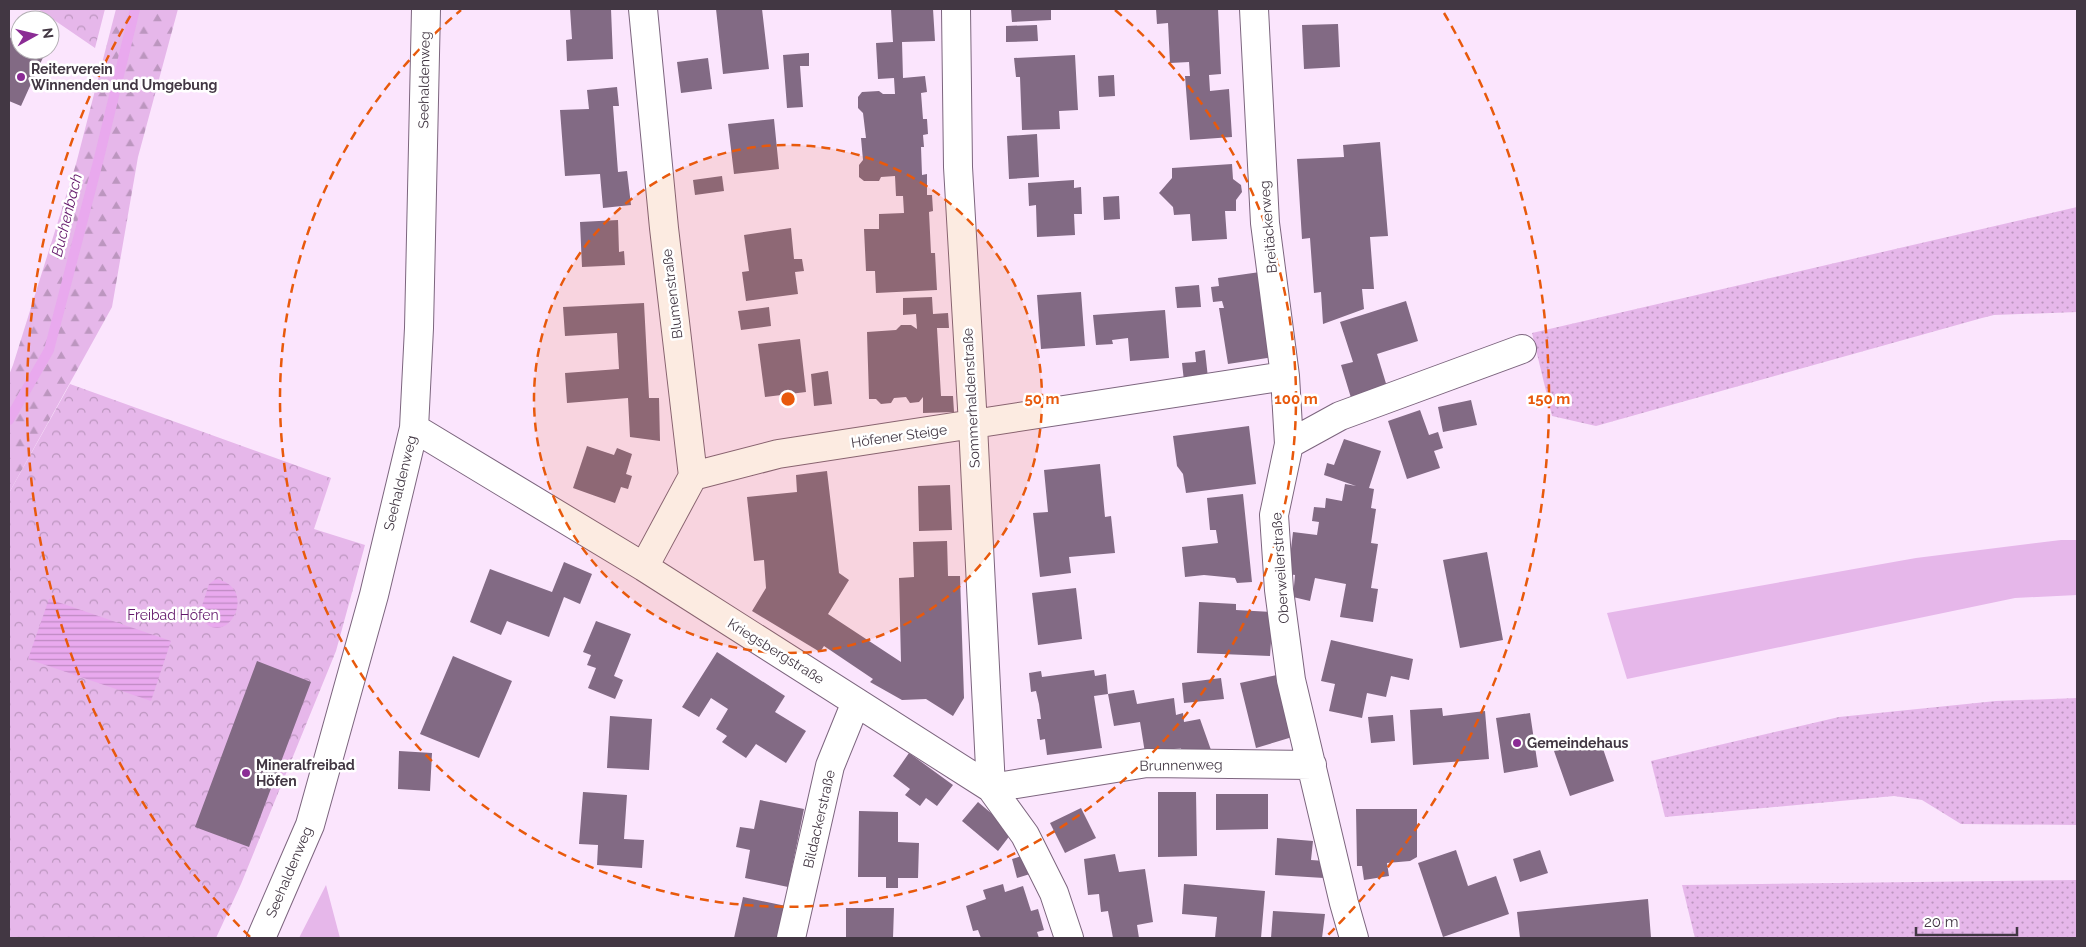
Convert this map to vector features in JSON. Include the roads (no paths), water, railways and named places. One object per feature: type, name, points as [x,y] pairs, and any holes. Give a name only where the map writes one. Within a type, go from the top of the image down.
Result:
[{"type":"street","name":"Seehaldenweg","points":[[261,938],[310,826],[374,595],[414,428],[419,328],[426,9]]},
{"type":"street","name":"Blumenstraße","points":[[643,9],[664,228],[693,476]]},
{"type":"street","name":"Sommerhaldenstraße","points":[[956,9],[958,167],[991,788]]},
{"type":"street","name":"Breitäckerweg","points":[[1254,9],[1265,223],[1285,376],[1289,444]]},
{"type":"street","points":[[1289,444],[1340,416],[1522,349]]},
{"type":"street","name":"Höfener Steige","points":[[693,476],[778,454],[1285,376]]},
{"type":"street","name":"Kriegsbergstraße","points":[[414,428],[644,567],[991,788],[1025,835],[1054,893],[1069,938]]},
{"type":"street","name":"Oberweilerstraße","points":[[1289,444],[1274,515],[1279,590],[1291,680],[1354,938]]},
{"type":"street","points":[[644,567],[693,476]]},
{"type":"street","name":"Bildackerstraße","points":[[791,938],[830,766],[856,702]]},
{"type":"street","name":"Brunnenweg","points":[[991,788],[1147,763],[1312,765]]},
{"type":"waterway","name":"Buchenbach","points":[[9,420],[49,350],[99,158],[135,9]]},
{"type":"place","name":"Reiterverein Winnenden und Umgebung","points":[[21,77]]},
{"type":"place","name":"Gemeindehaus","points":[[1517,743]]},
{"type":"place","name":"Mineralfreibad Höfen","points":[[246,773]]},
{"type":"park label","name":"Freibad Höfen","points":[[173,615]]}]
